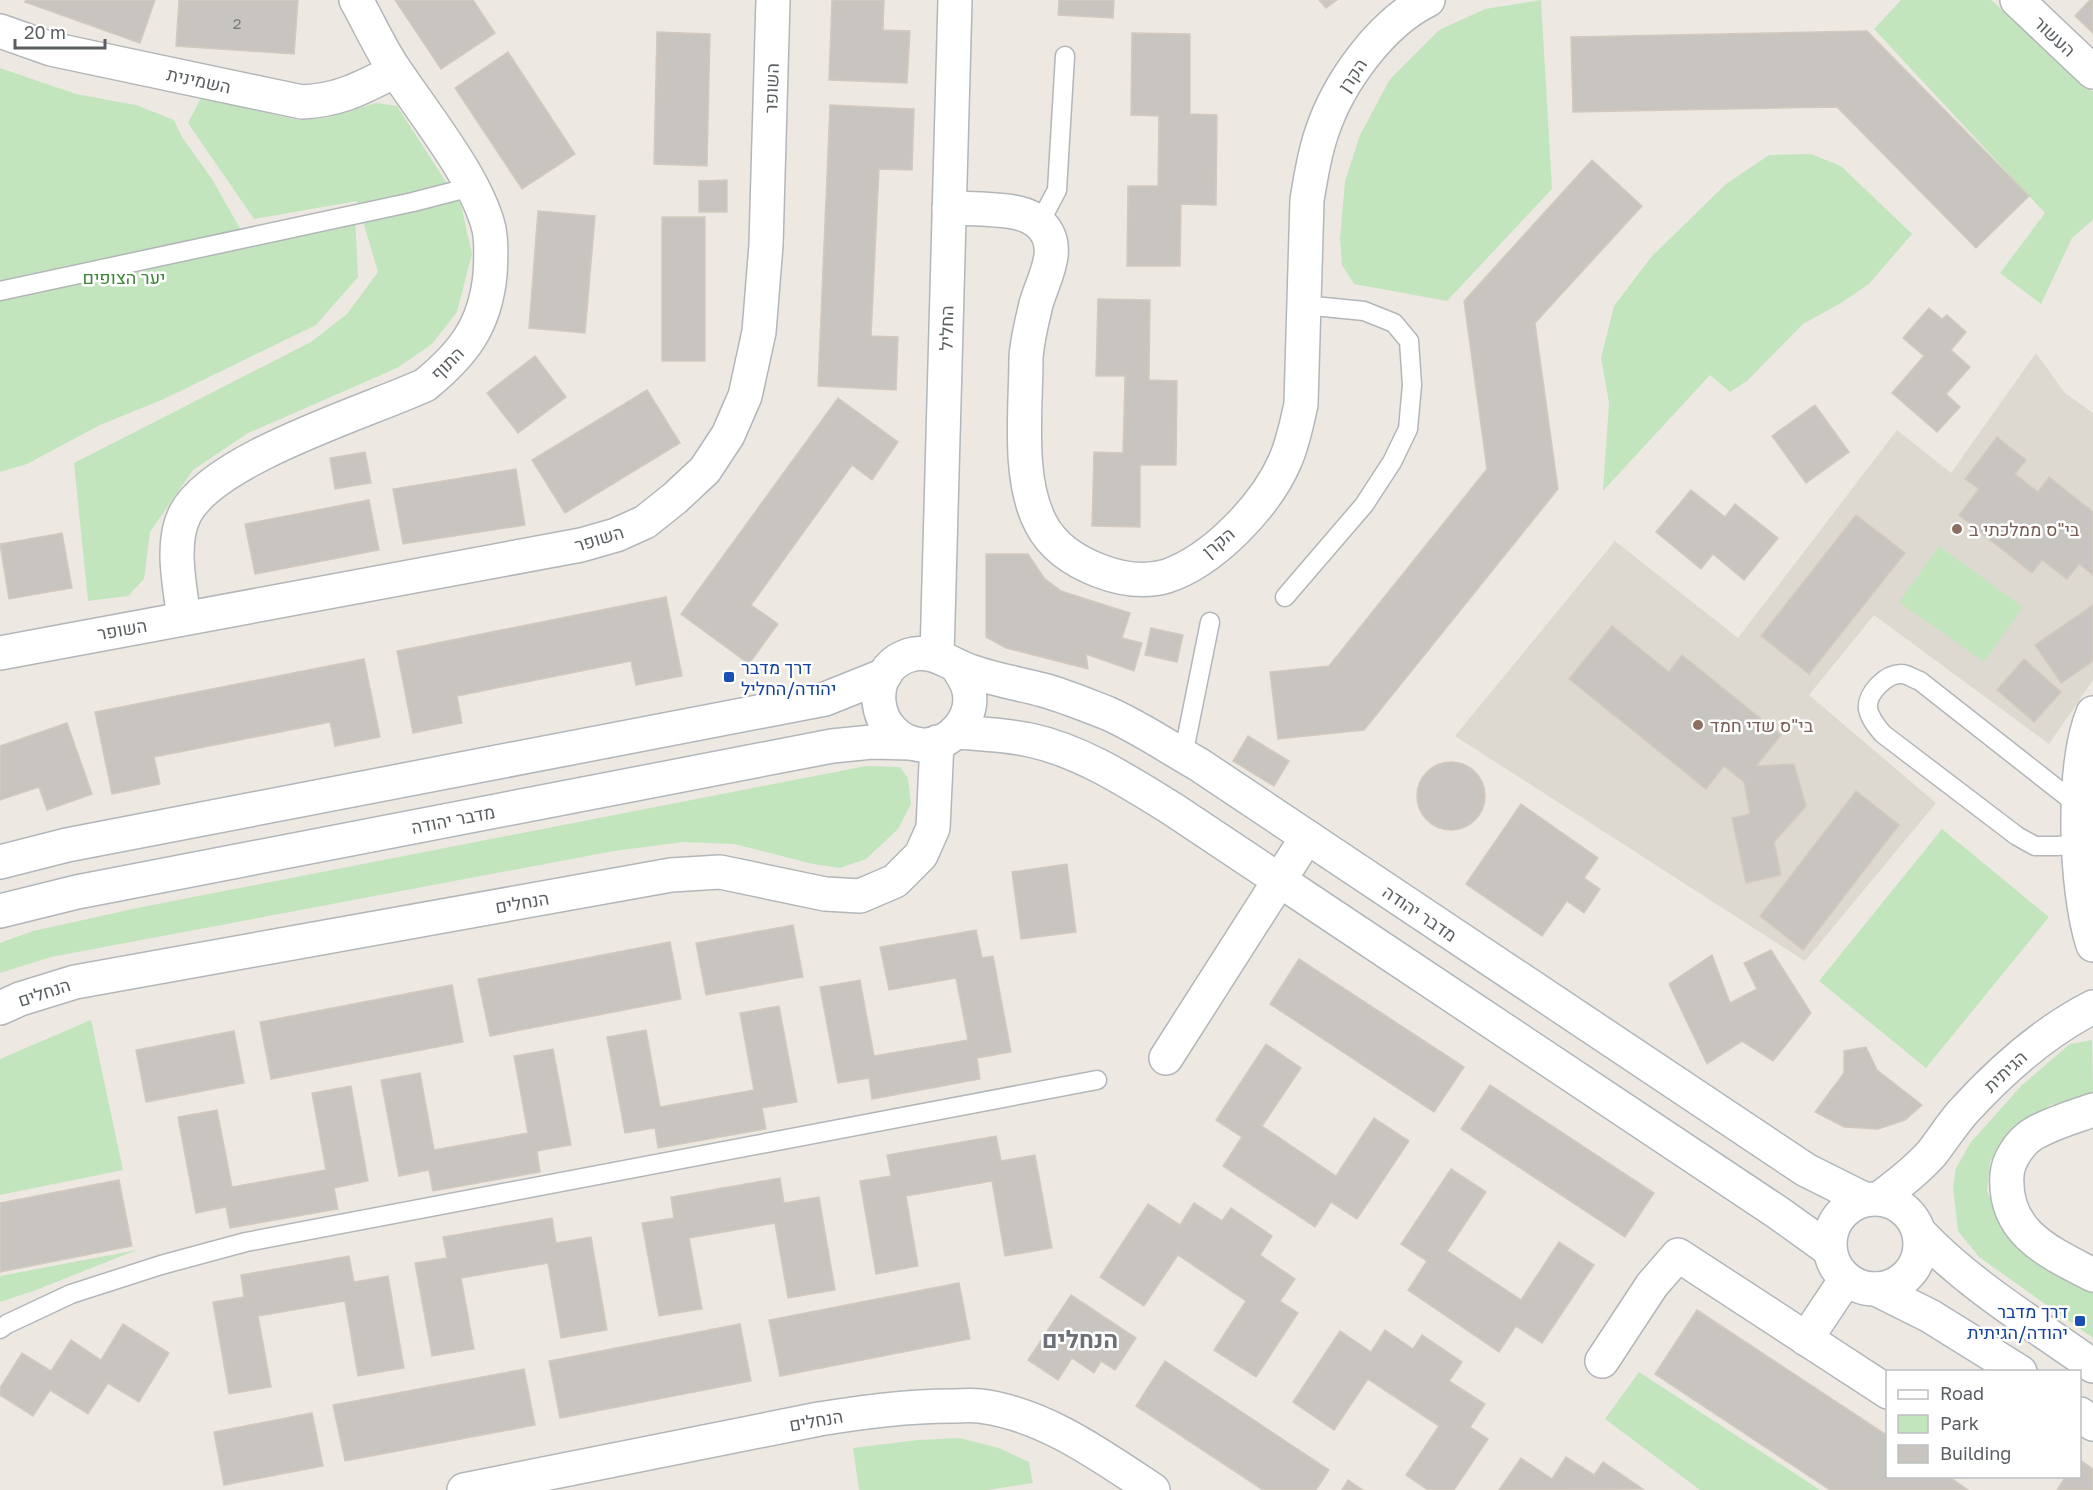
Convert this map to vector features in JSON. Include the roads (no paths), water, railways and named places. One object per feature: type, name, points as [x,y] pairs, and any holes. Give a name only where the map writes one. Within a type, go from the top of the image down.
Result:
[{"type":"street","name":"התוף","points":[[184,618],[176,561],[179,537],[185,514],[204,490],[259,455],[425,385],[446,368],[464,347],[479,324],[488,293],[491,261],[489,230],[479,203],[461,169],[395,71],[356,0]]},
{"type":"street","name":"השופר","points":[[0,653],[581,545],[616,535],[645,522],[675,498],[705,470],[728,435],[745,396],[759,332],[766,245],[773,0]]},
{"type":"street","name":"החליל","points":[[947,661],[949,208],[955,0]]},
{"type":"street","name":"הקרן","points":[[1039,224],[1046,230],[1051,242],[1052,255],[1027,343],[1025,471],[1030,496],[1041,524],[1054,543],[1089,567],[1118,578],[1140,580],[1166,576],[1210,552],[1253,511],[1285,462],[1295,433],[1301,404],[1307,200],[1312,168],[1322,132],[1334,101],[1371,48],[1392,25],[1419,4],[1428,0]]},
{"type":"street","name":"העשור","points":[[2017,0],[2093,72]]},
{"type":"street","name":"השמינית","points":[[0,32],[51,49],[302,102],[323,101],[349,94],[395,71]]},
{"type":"street","points":[[949,208],[1020,213],[1035,219],[1039,224]]},
{"type":"street","points":[[929,653],[947,661],[968,687],[970,703],[966,719],[934,739],[895,735],[883,721],[878,705],[879,689],[885,675],[898,661],[913,654],[929,653]]},
{"type":"street","name":"מדבר יהודה","points":[[947,661],[1000,681],[1043,690],[1134,726],[1307,837],[1806,1170],[1872,1199]]},
{"type":"street","points":[[0,862],[67,845],[825,699],[885,675]]},
{"type":"street","points":[[2093,713],[2087,727],[2081,756],[2079,806],[2083,900],[2093,945]]},
{"type":"street","name":"מדבר יהודה","points":[[0,911],[77,891],[822,748],[872,742],[999,735],[1032,740],[1099,766],[1171,807],[1777,1212],[1830,1250]]},
{"type":"street","name":"הנחלים","points":[[0,1008],[20,999],[75,982],[670,875],[720,872],[825,894],[860,896],[895,880],[921,855],[933,828],[934,739]]},
{"type":"street","points":[[1166,1058],[1307,837]]},
{"type":"street","name":"הגיתית","points":[[1872,1199],[1903,1181],[1932,1152],[1961,1115],[2017,1058],[2050,1032],[2093,1007]]},
{"type":"street","points":[[2093,1110],[2031,1135],[2016,1150],[2007,1170],[2006,1188],[2011,1209],[2018,1223],[2030,1237],[2047,1251],[2093,1275]]},
{"type":"street","name":"הגיתית","points":[[1916,1226],[1932,1152]]},
{"type":"street","points":[[2018,1370],[1930,1316],[1861,1284],[1835,1265],[1830,1250],[1831,1234],[1837,1219],[1850,1205],[1872,1199],[1895,1202],[1908,1212],[1916,1226],[1941,1256],[2093,1366]]},
{"type":"street","points":[[1806,1339],[1861,1284],[1894,1285],[1908,1276],[1917,1263],[1921,1247],[1916,1226]]},
{"type":"street","points":[[1602,1361],[1652,1285],[1678,1255],[1886,1391]]},
{"type":"street","name":"הנחלים","points":[[464,1490],[559,1480],[873,1410],[920,1406],[980,1406],[1022,1416],[1060,1432],[1153,1490]]},
{"type":"lane","points":[[1039,224],[1057,190],[1065,56]]},
{"type":"lane","points":[[0,291],[471,187]]},
{"type":"lane","points":[[1285,597],[1364,505],[1392,462],[1408,429],[1412,386],[1409,341],[1394,323],[1364,311],[1304,305]]},
{"type":"lane","points":[[1184,756],[1210,622]]},
{"type":"lane","points":[[2079,806],[1920,681],[1901,674],[1888,677],[1870,697],[1868,708],[1873,723],[1883,734],[2017,836],[2035,846],[2079,844]]},
{"type":"lane","points":[[0,1329],[71,1294],[160,1265],[246,1242],[1097,1080]]},
{"type":"place","name":"בי\"ס ממלכתי ב","points":[[1957,529]]},
{"type":"place","name":"דרך מדבר יהודה/החליל","points":[[729,677]]},
{"type":"place","name":"בי\"ס שדי חמד","points":[[1698,725]]},
{"type":"place","name":"דרך מדבר יהודה/הגיתית","points":[[2080,1321]]},
{"type":"district","name":"הנחלים","points":[[1080,1338]]},
{"type":"park label","name":"יער הצופים","points":[[124,277]]}]
